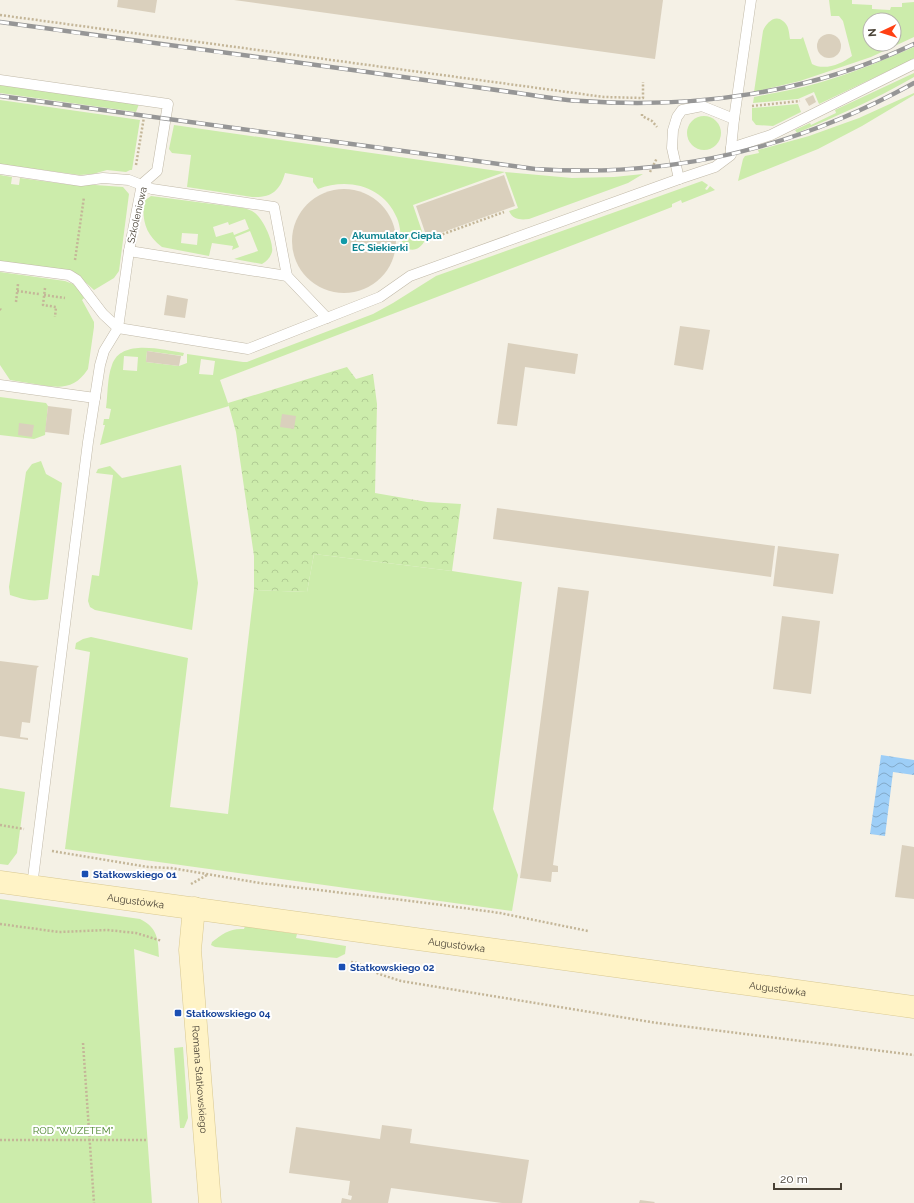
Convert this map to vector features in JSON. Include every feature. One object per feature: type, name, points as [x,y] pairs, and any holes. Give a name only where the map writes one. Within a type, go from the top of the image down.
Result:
[{"type":"street","name":"Augustówka","points":[[0,882],[914,1007]]},
{"type":"street","name":"Romana Statkowskiego","points":[[194,908],[190,950],[210,1203]]},
{"type":"lane","points":[[0,266],[69,276],[77,280],[103,314],[118,328],[248,349],[380,297],[410,276],[715,167],[731,155],[734,119],[751,0]]},
{"type":"lane","points":[[731,148],[771,135],[914,64]]},
{"type":"lane","name":"Szkoleniowa","points":[[0,80],[168,104],[157,171],[142,184],[129,252],[118,328],[104,351],[95,398],[32,886]]},
{"type":"lane","points":[[679,179],[672,148],[673,130],[677,117],[682,110],[702,106],[734,119]]},
{"type":"lane","points":[[0,170],[81,181],[103,178],[129,180],[152,189],[274,207],[287,276],[327,318]]},
{"type":"lane","points":[[129,252],[287,276]]},
{"type":"lane","points":[[0,385],[95,398]]},
{"type":"path","points":[[0,14],[604,97],[643,98],[643,82]]},
{"type":"path","points":[[752,106],[801,101]]},
{"type":"path","points":[[68,259],[75,260],[84,198]]},
{"type":"path","points":[[435,237],[504,212]]},
{"type":"path","points":[[17,291],[39,294]]},
{"type":"path","points":[[44,295],[65,298]]},
{"type":"path","points":[[0,825],[24,829]]},
{"type":"path","points":[[52,851],[148,867],[171,868],[260,883],[500,913],[588,931]]},
{"type":"path","points":[[0,924],[59,932],[107,930],[136,933],[162,941]]},
{"type":"path","points":[[351,962],[379,974],[401,981],[657,1022],[914,1055]]},
{"type":"path","points":[[83,1043],[94,1203]]},
{"type":"path","points":[[0,1140],[148,1140]]},
{"type":"green space","points":[[829,0],[852,0],[852,4],[872,5],[872,9],[890,10],[891,7],[902,7],[902,3],[914,2],[914,37],[902,43],[902,12],[862,12],[862,52],[882,52],[800,81],[754,92],[763,31],[771,20],[777,18],[785,23],[790,39],[801,39],[803,37],[812,64],[827,67],[843,62],[852,56],[843,21],[839,16],[831,16]]},
{"type":"green space","points":[[914,47],[914,58],[819,104],[814,92],[798,99],[753,103],[754,97],[819,83],[861,69]]},
{"type":"green space","points":[[914,73],[914,77],[900,85],[842,114],[797,133],[795,130],[810,123],[811,125],[836,113],[835,110]]},
{"type":"green space","points":[[0,85],[139,104],[136,112],[0,93]]},
{"type":"green space","points":[[914,93],[914,95],[862,126],[818,149],[738,181],[745,156],[759,153],[758,150],[809,136],[859,118]]},
{"type":"green space","points":[[0,100],[140,120],[132,170],[126,172],[107,170],[93,174],[79,175],[0,164]]},
{"type":"green space","points":[[798,104],[801,112],[773,126],[756,125],[752,120],[752,108]]},
{"type":"green space","points":[[701,116],[707,116],[716,121],[720,127],[720,139],[716,145],[707,150],[701,150],[692,145],[687,136],[687,130],[692,121]]},
{"type":"green space","points":[[174,125],[505,172],[413,205],[425,240],[421,246],[412,250],[403,245],[398,221],[391,207],[383,198],[364,187],[353,184],[341,184],[329,185],[318,189],[313,182],[313,178],[285,173],[283,179],[274,192],[269,195],[259,197],[187,187],[191,155],[172,153],[169,149]]},
{"type":"green space","points":[[505,172],[572,178],[614,177],[643,174],[628,183],[529,219],[518,219],[515,218],[509,211],[518,208]]},
{"type":"green space","points":[[0,175],[12,177],[11,184],[19,185],[20,178],[72,185],[123,187],[129,194],[119,271],[114,278],[94,290],[73,271],[0,261]]},
{"type":"green space","points":[[702,181],[708,185],[705,189],[707,190],[710,186],[715,190],[682,203],[681,200],[672,204],[672,207],[220,380],[229,406],[100,445],[105,425],[103,425],[104,419],[109,419],[111,409],[106,408],[110,370],[117,357],[124,351],[154,348],[184,353],[183,356],[147,351],[146,362],[179,366],[187,363],[187,354],[247,362],[373,314],[436,276]],"holes":[[[124,356],[138,357],[137,371],[123,370]],[[201,359],[215,361],[213,375],[199,374]]]},
{"type":"green space","points":[[151,196],[250,210],[258,216],[267,231],[272,252],[268,259],[262,264],[234,259],[258,251],[250,231],[235,237],[239,247],[232,250],[233,246],[212,243],[209,256],[162,247],[148,232],[144,220],[144,201]],"holes":[[[245,219],[249,229],[234,235],[233,232],[216,237],[213,227],[228,222],[229,225]],[[182,233],[198,234],[197,245],[181,243]]]},
{"type":"green space","points":[[0,272],[65,281],[73,284],[85,297],[82,300],[94,322],[94,327],[88,369],[83,376],[73,384],[55,387],[10,380],[0,365]]},
{"type":"green space","points":[[347,367],[356,379],[373,374],[377,404],[375,493],[427,502],[461,504],[452,571],[314,554],[307,592],[254,590],[254,556],[236,432],[228,403]]},
{"type":"green space","points":[[0,397],[46,403],[48,406],[45,435],[34,439],[0,435]]},
{"type":"green space","points":[[41,461],[46,474],[62,483],[48,599],[33,600],[10,595],[9,587],[26,472],[32,464]]},
{"type":"green space","points":[[181,465],[198,583],[192,630],[95,610],[90,607],[88,601],[92,575],[99,576],[113,475],[96,473],[98,469],[110,466],[122,478]]},
{"type":"green space","points":[[314,554],[452,571],[522,582],[493,809],[518,875],[512,911],[65,849],[90,652],[75,649],[76,643],[91,637],[188,658],[170,807],[228,814],[254,590],[307,592]]},
{"type":"green space","points":[[0,788],[25,792],[17,853],[8,865],[0,864]]},
{"type":"green space","name":"ROD \"WUZETEM\"","points":[[0,899],[140,919],[146,922],[154,930],[157,939],[159,957],[134,949],[152,1203],[0,1203]]},
{"type":"green space","points":[[245,926],[297,934],[296,938],[346,946],[345,954],[337,958],[215,947],[211,945],[212,942],[223,934],[234,929],[244,929]]},
{"type":"green space","points":[[183,1047],[188,1118],[184,1128],[180,1128],[174,1048]]},
{"type":"water","points":[[881,755],[914,760],[914,775],[893,772],[885,836],[870,834]]},
{"type":"building","points":[[118,0],[157,0],[155,13],[117,7]]},
{"type":"building","points":[[234,0],[663,0],[655,59]]},
{"type":"building","points":[[829,34],[838,37],[841,46],[838,55],[829,58],[820,55],[817,46],[820,37]]},
{"type":"building","points":[[813,95],[816,102],[809,106],[805,99]]},
{"type":"building","points":[[504,175],[515,206],[427,238],[416,206]]},
{"type":"building","name":"Akumulator Ciepła EC Siekierki","points":[[344,189],[364,193],[381,204],[392,221],[396,241],[392,261],[381,278],[364,289],[344,293],[324,289],[307,278],[296,261],[292,241],[296,221],[307,204],[324,193]]},
{"type":"building","points":[[167,295],[188,299],[185,318],[164,315]]},
{"type":"building","points":[[680,326],[710,330],[703,370],[674,365]]},
{"type":"building","points":[[508,343],[578,354],[575,374],[525,367],[517,426],[497,424]]},
{"type":"building","points":[[147,351],[181,356],[179,366],[146,362]]},
{"type":"building","points":[[48,406],[72,409],[69,435],[45,432]]},
{"type":"building","points":[[282,414],[296,416],[294,429],[280,427]]},
{"type":"building","points":[[19,423],[34,425],[32,437],[18,435]]},
{"type":"building","points":[[497,508],[775,546],[771,577],[493,539]]},
{"type":"building","points":[[778,546],[839,554],[833,594],[773,586]]},
{"type":"building","points":[[558,587],[589,591],[553,865],[558,866],[558,872],[552,872],[551,882],[520,878]]},
{"type":"building","points":[[782,616],[820,621],[811,694],[773,689]]},
{"type":"building","points":[[0,661],[39,666],[37,668],[30,723],[22,722],[20,737],[28,738],[28,740],[0,736]]},
{"type":"building","points":[[902,845],[914,847],[914,899],[895,897]]},
{"type":"building","points":[[382,1125],[412,1129],[410,1143],[529,1160],[522,1203],[502,1203],[391,1188],[388,1203],[341,1203],[342,1198],[351,1200],[352,1196],[348,1195],[350,1181],[289,1173],[296,1127],[380,1139]]},
{"type":"building","points":[[640,1200],[655,1202],[639,1203]]},
{"type":"railway","points":[[0,22],[558,99],[624,103],[710,99],[752,94],[793,86],[835,75],[875,61],[914,44]]},
{"type":"railway","points":[[0,96],[535,169],[585,171],[635,169],[683,163],[731,154],[778,142],[824,126],[869,106],[914,83]]},
{"type":"place","name":"Akumulator Ciepła EC Siekierki","points":[[344,241]]},
{"type":"place","name":"Statkowskiego 01","points":[[85,874]]},
{"type":"place","name":"Statkowskiego 02","points":[[342,967]]},
{"type":"place","name":"Statkowskiego 04","points":[[178,1013]]}]
